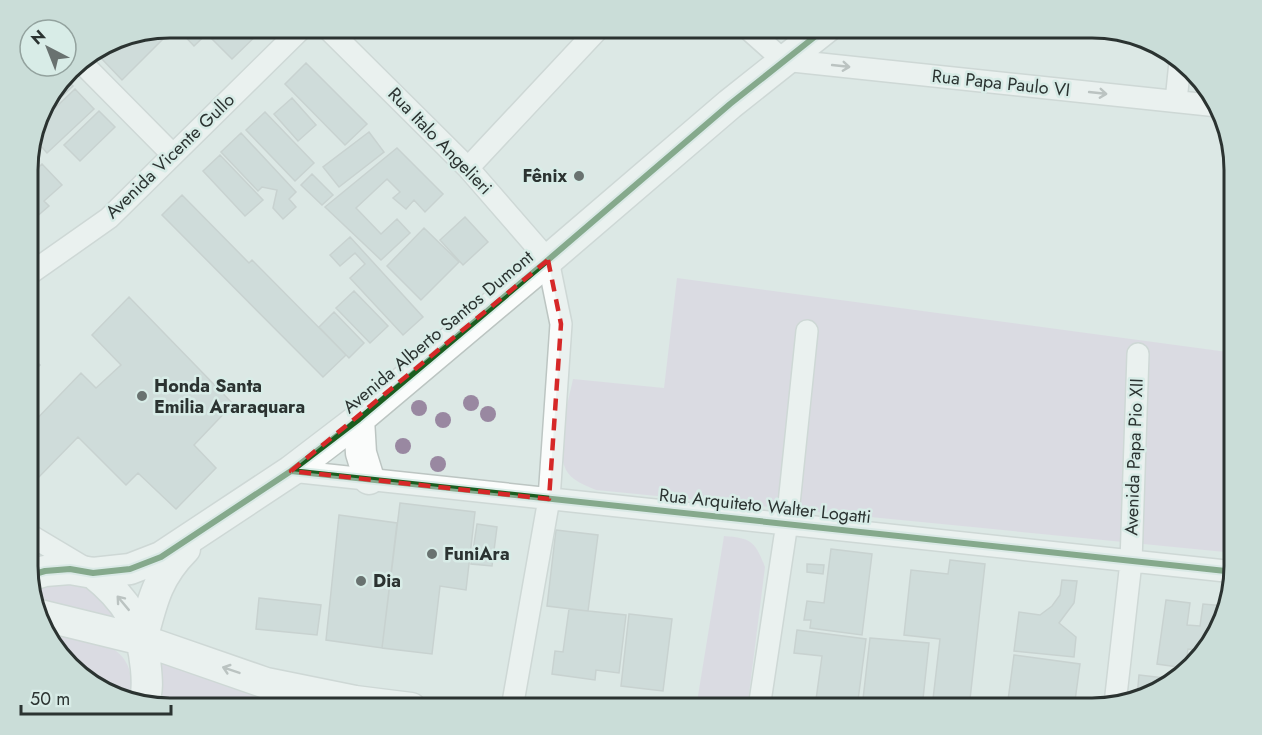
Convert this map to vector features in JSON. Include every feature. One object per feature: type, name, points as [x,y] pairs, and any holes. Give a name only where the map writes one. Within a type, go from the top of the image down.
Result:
[{"type":"street","name":"Avenida Vicente Gullo","points":[[38,266],[109,218],[292,38]]},
{"type":"street","name":"Rua Italo Angelieri","points":[[337,38],[468,168],[548,260]]},
{"type":"street","points":[[468,168],[590,38]]},
{"type":"street","points":[[758,38],[783,60]]},
{"type":"street","name":"Avenida Alberto Santos Dumont","points":[[38,573],[70,569],[93,573],[130,569],[161,557],[291,471],[359,419],[783,60],[812,38]]},
{"type":"street","name":"Rua Papa Paulo VI","points":[[783,60],[1207,105]]},
{"type":"street","points":[[86,67],[172,154]]},
{"type":"street","points":[[1176,101],[1179,70]]},
{"type":"street","points":[[514,698],[549,499],[561,324],[548,260]]},
{"type":"street","points":[[761,697],[787,523],[807,331]]},
{"type":"street","name":"Avenida Papa Pio XII","points":[[1116,695],[1131,562],[1138,354]]},
{"type":"street","points":[[359,419],[361,453],[369,478]]},
{"type":"street","name":"Rua Arquiteto Walter Logatti","points":[[291,471],[1224,571]]},
{"type":"street","name":"Avenida Alberto Santos Dumont","points":[[142,640],[160,581],[174,561],[210,525]]},
{"type":"street","points":[[38,540],[105,582],[128,608],[142,640],[147,695]]},
{"type":"street","points":[[48,617],[142,640],[267,695],[309,698]]},
{"type":"highlighted area","points":[[548,260],[561,324],[549,499],[291,471]]},
{"type":"shaded area","points":[[677,278],[1224,352],[1224,552],[596,490],[574,479],[567,471],[561,446],[573,379],[664,388]]},
{"type":"shaded area","points":[[724,536],[740,538],[755,546],[765,567],[749,697],[698,697]]},
{"type":"shaded area","points":[[39,581],[81,585],[93,590],[118,619],[44,605]]},
{"type":"shaded area","points":[[54,629],[92,639],[119,653],[127,664],[131,678],[130,691],[103,680],[70,653]]},
{"type":"shaded area","points":[[159,657],[256,692],[257,698],[161,697],[163,684]]},
{"type":"building","points":[[164,38],[122,80],[101,58],[127,45],[144,40]]},
{"type":"building","points":[[186,38],[202,38],[194,46]]},
{"type":"building","points":[[211,38],[254,38],[232,59]]},
{"type":"building","points":[[306,63],[367,124],[345,145],[285,84]]},
{"type":"building","points":[[70,83],[73,86],[57,101],[60,96]]},
{"type":"building","points":[[75,89],[94,109],[47,153],[40,145],[52,111]]},
{"type":"building","points":[[292,98],[316,125],[298,141],[274,114]]},
{"type":"building","points":[[99,111],[115,127],[80,161],[64,145]]},
{"type":"building","points":[[265,112],[314,163],[295,181],[246,130]]},
{"type":"building","points":[[369,132],[384,152],[339,187],[323,167]]},
{"type":"building","points":[[241,133],[296,192],[289,199],[296,207],[283,219],[273,208],[277,190],[262,187],[258,191],[221,152]]},
{"type":"building","points":[[397,148],[443,194],[425,212],[414,200],[406,209],[393,198],[400,192],[387,179],[356,208],[381,234],[397,219],[410,233],[381,260],[325,207]]},
{"type":"building","points":[[220,155],[263,200],[245,216],[203,171]]},
{"type":"building","points":[[42,164],[62,185],[44,201],[49,206],[38,215],[38,170]]},
{"type":"building","points":[[312,174],[333,195],[322,205],[301,185]]},
{"type":"building","points":[[182,195],[249,263],[252,260],[346,355],[323,377],[162,215]]},
{"type":"building","points":[[465,217],[488,242],[463,265],[440,240]]},
{"type":"building","points":[[424,228],[459,262],[421,300],[387,266]]},
{"type":"building","points":[[350,237],[423,317],[403,335],[350,278],[365,264],[355,253],[340,266],[330,255]]},
{"type":"building","points":[[354,291],[388,326],[370,343],[336,308]]},
{"type":"building","name":"Honda Santa Emilia Araraquara","points":[[129,297],[233,404],[194,445],[216,468],[176,509],[138,473],[126,485],[78,437],[38,478],[38,418],[81,373],[96,388],[121,365],[92,335]]},
{"type":"building","points":[[334,312],[364,343],[349,358],[319,327]]},
{"type":"building","name":"FuniAra","points":[[400,503],[475,512],[466,590],[440,586],[432,654],[382,648]]},
{"type":"building","name":"Dia","points":[[339,515],[397,523],[382,648],[326,640]]},
{"type":"building","points":[[477,524],[497,527],[492,566],[471,564]]},
{"type":"building","points":[[556,530],[598,535],[588,611],[547,606]]},
{"type":"building","points":[[831,549],[872,554],[862,635],[810,628],[811,620],[804,620],[807,601],[824,603]]},
{"type":"building","points":[[950,560],[985,564],[970,697],[933,697],[940,639],[904,635],[911,570],[948,574]]},
{"type":"building","points":[[807,564],[824,565],[823,574],[807,572]]},
{"type":"building","points":[[1062,580],[1077,581],[1074,603],[1059,623],[1076,637],[1074,657],[1014,651],[1019,612],[1040,615],[1052,606],[1060,595]]},
{"type":"building","points":[[259,598],[321,605],[317,635],[256,629]]},
{"type":"building","points":[[1166,600],[1190,603],[1187,625],[1200,626],[1203,604],[1218,605],[1207,632],[1194,650],[1188,649],[1186,659],[1177,667],[1157,664]]},
{"type":"building","points":[[569,609],[626,615],[619,673],[596,670],[595,680],[552,674],[555,651],[563,652]]},
{"type":"building","points":[[629,614],[672,619],[663,691],[621,686]]},
{"type":"building","points":[[797,630],[866,639],[858,697],[816,697],[822,656],[794,653]]},
{"type":"building","points":[[870,638],[929,643],[923,697],[863,697]]},
{"type":"building","points":[[1014,655],[1080,664],[1075,697],[1008,697]]},
{"type":"building","points":[[1139,675],[1162,678],[1158,680],[1138,689]]},
{"type":"cycle path","points":[[38,573],[70,569],[93,573],[130,569],[161,557],[291,471],[359,419],[730,104],[813,38]]},
{"type":"cycle path","points":[[291,471],[1224,571]]},
{"type":"place","name":"Fênix","points":[[579,176]]},
{"type":"place","name":"Honda Santa Emilia Araraquara","points":[[142,396]]},
{"type":"place","name":"FuniAra","points":[[432,554]]},
{"type":"place","name":"Dia","points":[[361,581]]}]
